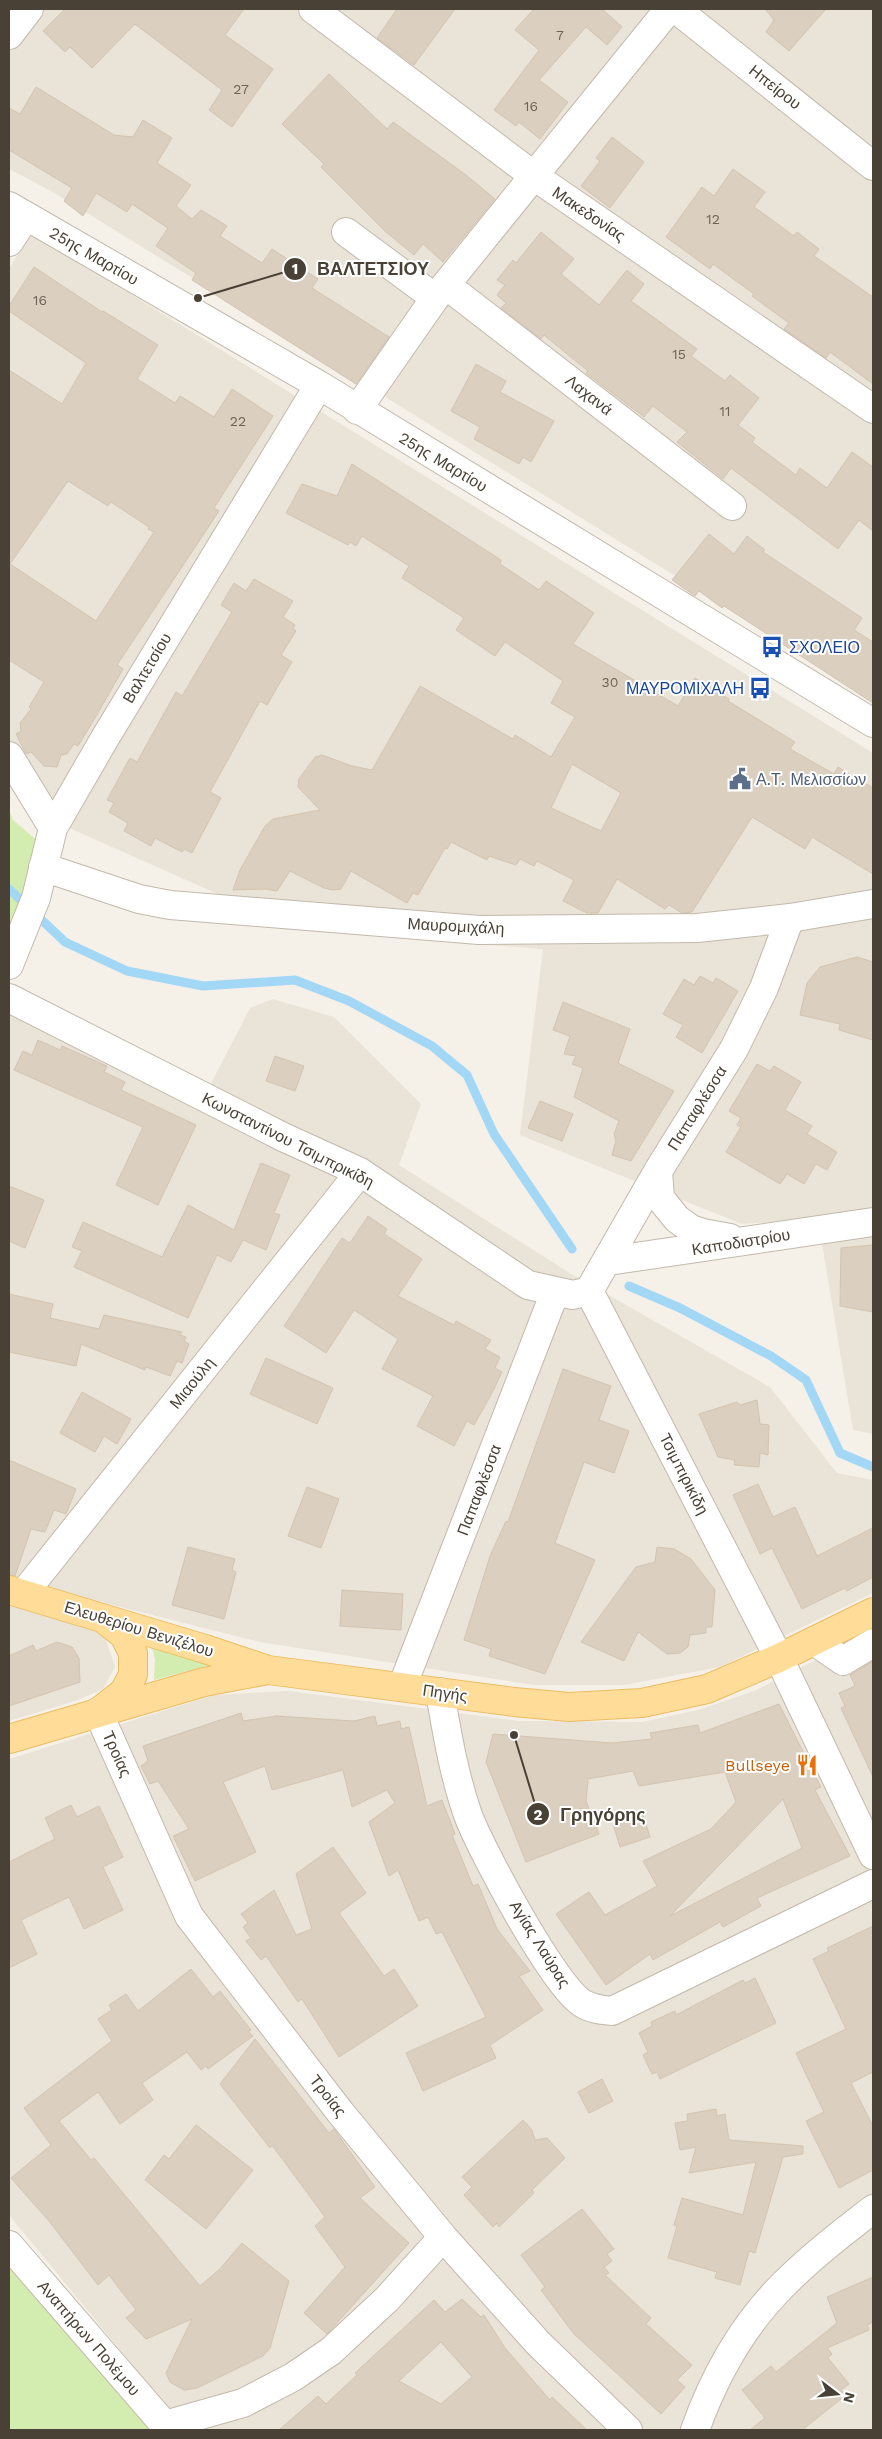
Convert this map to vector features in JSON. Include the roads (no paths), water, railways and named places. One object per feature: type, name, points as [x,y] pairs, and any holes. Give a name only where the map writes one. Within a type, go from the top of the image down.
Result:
[{"type":"main road","name":"Ελευθερίου Βενιζέλου","points":[[16,1592],[102,1617],[268,1670]]},
{"type":"main road","name":"Πηγής","points":[[9,1739],[204,1682],[268,1670],[569,1707],[642,1703],[707,1689],[779,1658],[873,1612]]},
{"type":"main road","points":[[98,1712],[124,1692],[133,1675],[133,1653],[124,1635],[102,1617]]},
{"type":"street","points":[[9,35],[29,9]]},
{"type":"street","name":"Μακεδονίας","points":[[313,9],[534,176],[873,409]]},
{"type":"street","points":[[357,410],[441,292],[668,9]]},
{"type":"street","name":"Ηπείρου","points":[[676,9],[873,166]]},
{"type":"street","points":[[9,242],[17,211]]},
{"type":"street","name":"25ης Μαρτίου","points":[[17,211],[319,385],[357,410],[873,723]]},
{"type":"street","name":"Λαχανά","points":[[346,232],[441,292],[732,506]]},
{"type":"street","name":"Βαλτετσίου","points":[[9,965],[36,898],[53,828],[104,738],[319,385]]},
{"type":"street","points":[[9,756],[53,828]]},
{"type":"street","name":"Μαυρομιχάλη","points":[[43,867],[139,899],[170,905],[479,930],[696,928],[790,918],[873,904]]},
{"type":"street","name":"Παπαφλέσσα","points":[[589,1291],[608,1262],[658,1171],[734,1049],[764,988],[790,918]]},
{"type":"street","name":"Κωνσταντίνου Τσιμπρικίδη","points":[[9,998],[274,1132],[360,1172],[528,1285],[555,1292],[573,1294],[589,1291]]},
{"type":"street","points":[[658,1171],[660,1198],[677,1219],[690,1229],[750,1241]]},
{"type":"street","name":"Μιαούλη","points":[[16,1592],[360,1172]]},
{"type":"street","name":"Καποδιστρίου","points":[[608,1262],[873,1222]]},
{"type":"street","name":"Τσιμπιρικίδη","points":[[589,1291],[779,1658],[873,1855]]},
{"type":"street","name":"Παπαφλέσσα","points":[[402,1687],[555,1292]]},
{"type":"street","points":[[814,1641],[843,1661],[873,1643]]},
{"type":"street","name":"Αγίας Λαύρας","points":[[440,1692],[452,1760],[468,1815],[483,1847],[535,1940],[567,1989],[582,2003],[612,2011],[873,1884]]},
{"type":"street","name":"Τροίας","points":[[98,1712],[189,1916],[340,2112],[443,2237],[538,2343],[628,2430]]},
{"type":"street","points":[[694,2430],[705,2402],[725,2362],[753,2320],[782,2286],[820,2250],[873,2209]]},
{"type":"street","points":[[167,2428],[243,2402],[293,2376],[331,2351],[387,2299],[443,2237]]},
{"type":"street","name":"Αναπήρων Πολέμου","points":[[9,2245],[167,2428]]},
{"type":"waterway","points":[[9,889],[65,942],[127,971],[203,986],[295,980],[349,1001],[432,1046],[467,1075],[494,1134],[572,1249]]},
{"type":"waterway","points":[[629,1286],[680,1308],[771,1356],[806,1380],[840,1453],[873,1467]]},
{"type":"place","name":"ΒΑΛΤΕΤΣΙΟΥ","points":[[198,298]]},
{"type":"place","name":"ΣΧΟΛΕΙΟ","points":[[772,647]]},
{"type":"place","name":"ΜΑΥΡΟΜΙΧΑΛΗ","points":[[760,688]]},
{"type":"place","name":"Α.Τ. Μελισσίων","points":[[740,779]]},
{"type":"place","name":"Γρηγόρης","points":[[514,1735]]},
{"type":"place","name":"Bullseye","points":[[807,1765]]}]
